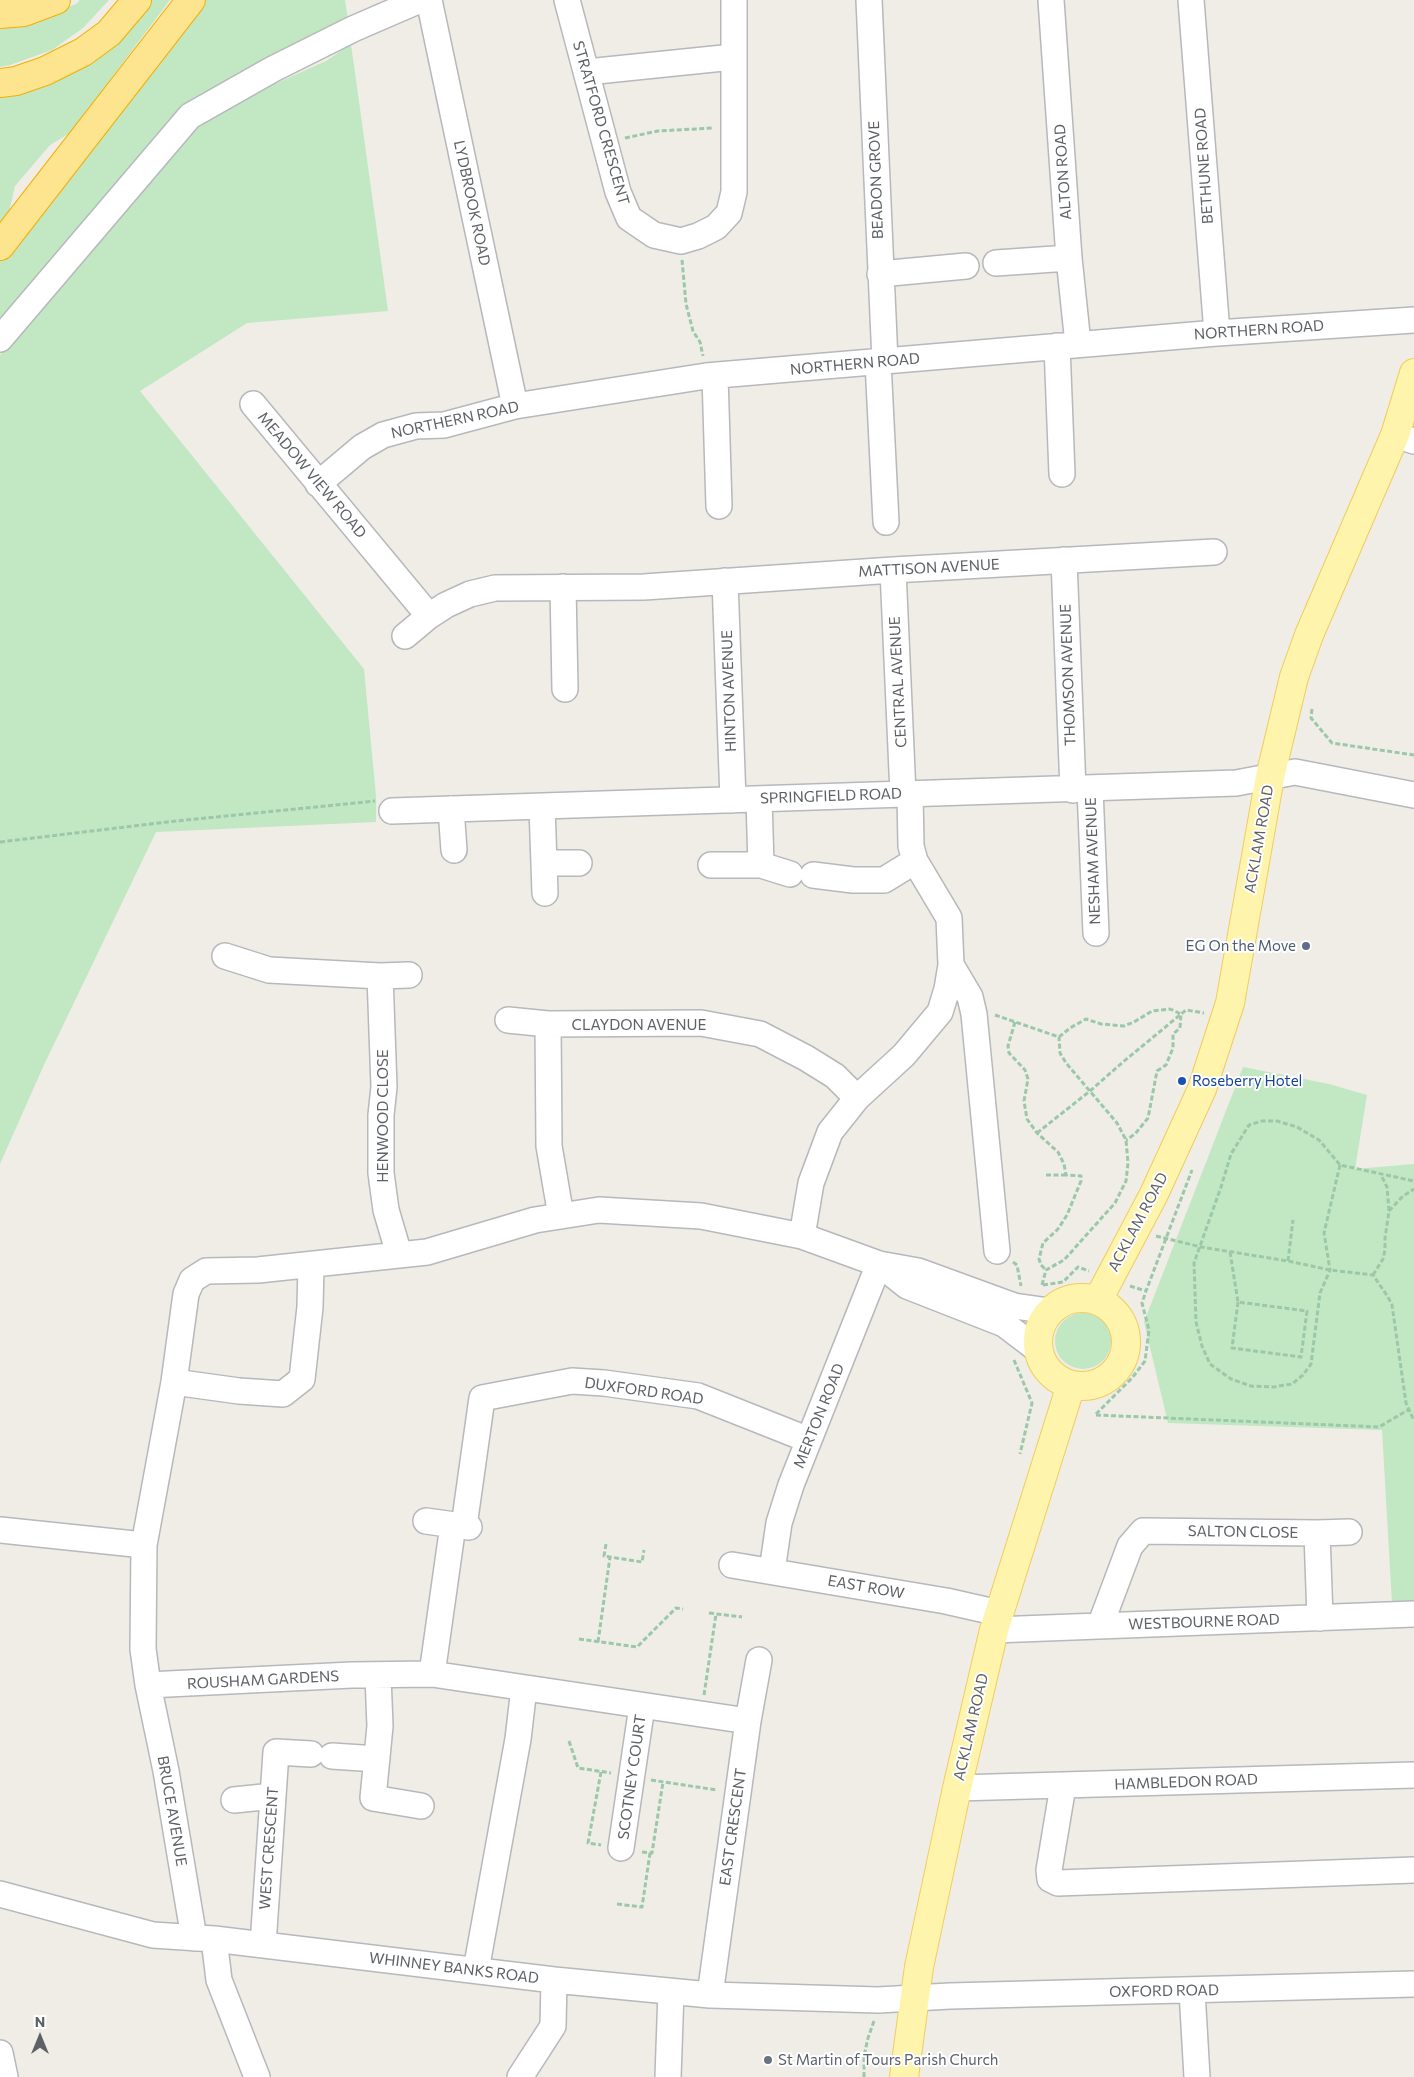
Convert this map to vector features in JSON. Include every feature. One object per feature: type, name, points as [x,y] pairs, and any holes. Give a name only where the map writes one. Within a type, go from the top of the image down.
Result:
[{"type":"highway","points":[[0,14],[24,12],[56,0]]},
{"type":"highway","points":[[0,83],[16,81],[45,71],[83,52],[110,33],[137,0]]},
{"type":"highway","points":[[0,246],[191,0]]},
{"type":"main road","name":"ACKLAM ROAD","points":[[1098,1300],[1154,1194],[1202,1089],[1230,1003],[1270,777],[1283,715],[1307,641],[1405,438],[1414,373]]},
{"type":"main road","points":[[1085,1297],[1098,1300],[1111,1308],[1120,1320],[1126,1333],[1126,1348],[1122,1362],[1113,1374],[1100,1382],[1086,1386],[1071,1385],[1059,1381],[1042,1362],[1037,1349],[1037,1335],[1042,1322],[1034,1303],[1060,1303],[1072,1298],[1085,1297]]},
{"type":"main road","name":"ACKLAM ROAD","points":[[904,2077],[914,1999],[957,1788],[996,1621],[1071,1385]]},
{"type":"street","points":[[0,339],[190,116],[273,69],[353,29],[420,0]]},
{"type":"street","name":"LYDBROOK ROAD","points":[[429,0],[515,406]]},
{"type":"street","name":"STRATFORD CRESCENT","points":[[567,0],[618,192],[629,218],[654,235],[680,241]]},
{"type":"street","points":[[680,241],[698,236],[716,227],[729,213],[736,176],[734,0]]},
{"type":"street","name":"BEADON GROVE","points":[[869,0],[882,361]]},
{"type":"street","name":"ALTON ROAD","points":[[1051,0],[1069,258],[1068,345],[1062,474]]},
{"type":"street","name":"BETHUNE ROAD","points":[[1191,0],[1217,333]]},
{"type":"street","points":[[586,72],[734,57]]},
{"type":"street","points":[[996,264],[1069,258]]},
{"type":"street","points":[[880,274],[966,266]]},
{"type":"street","name":"NORTHERN ROAD","points":[[318,484],[362,447],[383,435],[416,426],[444,424],[515,406],[710,376],[1217,333],[1414,320]]},
{"type":"street","points":[[882,361],[886,522]]},
{"type":"street","points":[[710,376],[719,506]]},
{"type":"street","name":"MEADOW VIEW ROAD","points":[[253,404],[429,616]]},
{"type":"street","name":"MATTISON AVENUE","points":[[405,636],[446,604],[470,594],[495,588],[644,587],[893,570],[1214,552]]},
{"type":"street","name":"THOMSON AVENUE","points":[[1064,560],[1082,789]]},
{"type":"street","name":"CENTRAL AVENUE","points":[[893,570],[906,794],[911,846],[919,868],[949,918],[951,965]]},
{"type":"street","name":"HINTON AVENUE","points":[[725,581],[734,800]]},
{"type":"street","points":[[563,588],[565,689]]},
{"type":"street","name":"SPRINGFIELD ROAD","points":[[392,811],[1236,783],[1295,772],[1414,795]]},
{"type":"street","name":"NESHAM AVENUE","points":[[1082,789],[1096,933]]},
{"type":"street","points":[[759,799],[761,865]]},
{"type":"street","points":[[542,807],[545,893]]},
{"type":"street","points":[[451,809],[454,850]]},
{"type":"street","points":[[544,863],[579,863]]},
{"type":"street","points":[[711,865],[761,865],[801,874],[853,880],[884,880],[919,868]]},
{"type":"street","points":[[225,956],[269,970],[380,976],[409,975]]},
{"type":"street","points":[[951,965],[970,997],[974,1014],[981,1100],[998,1251]]},
{"type":"street","points":[[802,1236],[811,1183],[830,1132],[857,1098],[904,1055],[940,1012],[951,965]]},
{"type":"street","name":"HENWOOD CLOSE","points":[[380,976],[384,1087],[381,1116],[381,1174],[386,1210],[399,1254]]},
{"type":"street","name":"CLAYDON AVENUE","points":[[508,1020],[548,1024],[701,1022],[760,1034],[806,1058],[835,1076],[857,1098]]},
{"type":"street","points":[[548,1024],[549,1146],[561,1216]]},
{"type":"street","name":"BRUCE AVENUE","points":[[257,2077],[204,1938],[166,1772],[148,1685],[143,1650],[144,1544],[174,1382],[186,1294],[192,1280],[206,1271],[258,1270],[427,1252],[535,1220],[599,1210],[701,1216],[802,1236],[879,1264]]},
{"type":"street","points":[[879,1264],[918,1271],[1014,1306],[1034,1303]]},
{"type":"street","points":[[879,1264],[907,1286],[1004,1324],[1037,1349]]},
{"type":"street","name":"MERTON ROAD","points":[[772,1571],[779,1523],[791,1485],[879,1264]]},
{"type":"street","points":[[174,1382],[239,1391],[283,1394],[302,1379],[310,1307],[311,1265]]},
{"type":"street","name":"DUXFORD ROAD","points":[[466,1526],[482,1398],[572,1381],[604,1383],[698,1396],[809,1440]]},
{"type":"street","points":[[426,1521],[466,1526],[432,1674]]},
{"type":"street","points":[[0,1530],[144,1544]]},
{"type":"street","name":"SALTON CLOSE","points":[[1100,1626],[1130,1546],[1144,1531],[1317,1533],[1320,1618]]},
{"type":"street","points":[[1317,1533],[1349,1532]]},
{"type":"street","name":"EAST ROW","points":[[732,1565],[946,1601],[996,1621]]},
{"type":"street","name":"WESTBOURNE ROAD","points":[[996,1621],[1100,1626],[1414,1614]]},
{"type":"street","name":"EAST CRESCENT","points":[[710,1995],[748,1721],[759,1660]]},
{"type":"street","name":"ROUSHAM GARDENS","points":[[148,1685],[352,1675],[432,1674],[748,1721]]},
{"type":"street","points":[[378,1676],[380,1726],[373,1798],[421,1806]]},
{"type":"street","points":[[476,1970],[518,1739],[524,1688]]},
{"type":"street","name":"SCOTNEY COURT","points":[[621,1848],[642,1706]]},
{"type":"street","name":"WEST CRESCENT","points":[[263,1944],[276,1752],[377,1759]]},
{"type":"street","name":"HAMBLEDON ROAD","points":[[957,1788],[1414,1775]]},
{"type":"street","points":[[1063,1786],[1049,1870],[1050,1879],[1058,1883],[1414,1870]]},
{"type":"street","points":[[234,1800],[273,1796]]},
{"type":"street","name":"WHINNEY BANKS ROAD","points":[[0,1894],[153,1935],[263,1944],[554,1980],[671,1992],[878,2000],[914,1999]]},
{"type":"street","points":[[520,2077],[553,2026],[554,1980]]},
{"type":"street","name":"OXFORD ROAD","points":[[914,1999],[950,1996],[1414,1984]]},
{"type":"street","points":[[1192,1991],[1197,2077]]},
{"type":"street","points":[[668,2077],[671,1992]]},
{"type":"street","points":[[0,2053],[5,2077]]},
{"type":"path","points":[[606,145],[636,135],[673,130],[702,128],[735,130]]},
{"type":"path","points":[[680,241],[686,304],[693,331],[700,342],[710,376]]},
{"type":"path","points":[[1313,702],[1311,718],[1332,743],[1414,755]]},
{"type":"path","points":[[0,842],[167,822],[381,801],[392,811]]},
{"type":"path","points":[[1059,1037],[1074,1024],[1086,1019],[1101,1024],[1124,1026],[1152,1011],[1170,1009],[1181,1014]]},
{"type":"path","points":[[1037,1133],[1186,1010],[1226,1016]]},
{"type":"path","points":[[974,1014],[994,1015],[1059,1037]]},
{"type":"path","points":[[1126,1140],[1135,1134],[1148,1118],[1157,1071],[1166,1065],[1173,1048],[1173,1034],[1180,1028],[1181,1014]]},
{"type":"path","points":[[1015,1022],[1008,1046],[1009,1053],[1025,1070],[1028,1079],[1024,1101],[1027,1119],[1037,1133],[1058,1152],[1064,1164],[1066,1175]]},
{"type":"path","points":[[1046,1270],[1064,1260],[1115,1203],[1126,1181],[1128,1163],[1126,1140],[1117,1123],[1060,1053],[1059,1037]]},
{"type":"path","points":[[1340,1165],[1324,1233],[1330,1270],[1320,1293],[1311,1364],[1303,1375],[1292,1384],[1273,1387],[1251,1386],[1230,1379],[1210,1364],[1202,1346],[1196,1322],[1194,1263],[1201,1247],[1230,1154],[1249,1125],[1262,1121],[1297,1126],[1319,1140],[1340,1165],[1414,1182]]},
{"type":"path","points":[[1373,1275],[1386,1250],[1385,1238],[1389,1211],[1387,1187],[1381,1174]]},
{"type":"path","points":[[1046,1175],[1081,1176],[1081,1181],[1058,1229],[1042,1244],[1039,1259],[1040,1265],[1046,1270]]},
{"type":"path","points":[[1389,1211],[1414,1188]]},
{"type":"path","points":[[1288,1261],[1293,1220]]},
{"type":"path","points":[[1135,1230],[1167,1240],[1201,1247],[1330,1270],[1373,1275]]},
{"type":"path","points":[[998,1251],[1017,1265],[1020,1284],[1034,1303],[1044,1285],[1046,1270]]},
{"type":"path","points":[[1230,1252],[1238,1302],[1232,1348],[1301,1357],[1307,1311],[1238,1302]]},
{"type":"path","points":[[1373,1275],[1392,1305],[1406,1403],[1414,1420]]},
{"type":"path","points":[[1146,1291],[1142,1303],[1149,1330],[1145,1361],[1132,1378],[1096,1415],[1380,1427],[1408,1410]]},
{"type":"path","points":[[1015,1332],[1007,1344],[1032,1403],[1020,1454]]},
{"type":"path","points":[[606,1544],[604,1556],[610,1557],[642,1562],[644,1550]]},
{"type":"path","points":[[598,1642],[610,1557]]},
{"type":"path","points":[[579,1639],[637,1647],[676,1608],[683,1609]]},
{"type":"path","points":[[709,1613],[742,1617]]},
{"type":"path","points":[[701,1714],[716,1614]]},
{"type":"path","points":[[617,1904],[642,1907],[650,1853]]},
{"type":"path","points":[[864,2077],[864,2056],[868,2038],[876,2018],[878,2000]]},
{"type":"green space","points":[[80,0],[109,0],[83,28],[52,50],[0,67],[0,26],[29,23],[76,4]]},
{"type":"green space","points":[[146,0],[170,0],[70,133],[50,145],[15,186],[9,212],[0,224],[0,94]]},
{"type":"green space","points":[[203,0],[345,0],[349,27],[202,93],[169,119],[0,328],[0,258]]},
{"type":"green space","points":[[351,44],[388,311],[247,323],[140,391],[364,669],[376,796],[376,822],[156,832],[43,1067],[0,1164],[0,355],[180,135],[210,113],[326,61]]},
{"type":"green space","points":[[1243,1067],[1329,1084],[1367,1095],[1355,1169],[1414,1164],[1414,1602],[1392,1603],[1382,1430],[1168,1423],[1144,1322]]},
{"type":"green space","points":[[1083,1313],[1094,1315],[1103,1321],[1109,1330],[1111,1341],[1109,1352],[1103,1361],[1094,1367],[1083,1369],[1072,1367],[1063,1361],[1057,1352],[1055,1341],[1057,1330],[1063,1321],[1072,1315]]},
{"type":"place","name":"EG On the Move","points":[[1306,946]]},
{"type":"place","name":"Roseberry Hotel","points":[[1182,1081]]},
{"type":"place","name":"St Martin of Tours Parish Church","points":[[768,2060]]}]
